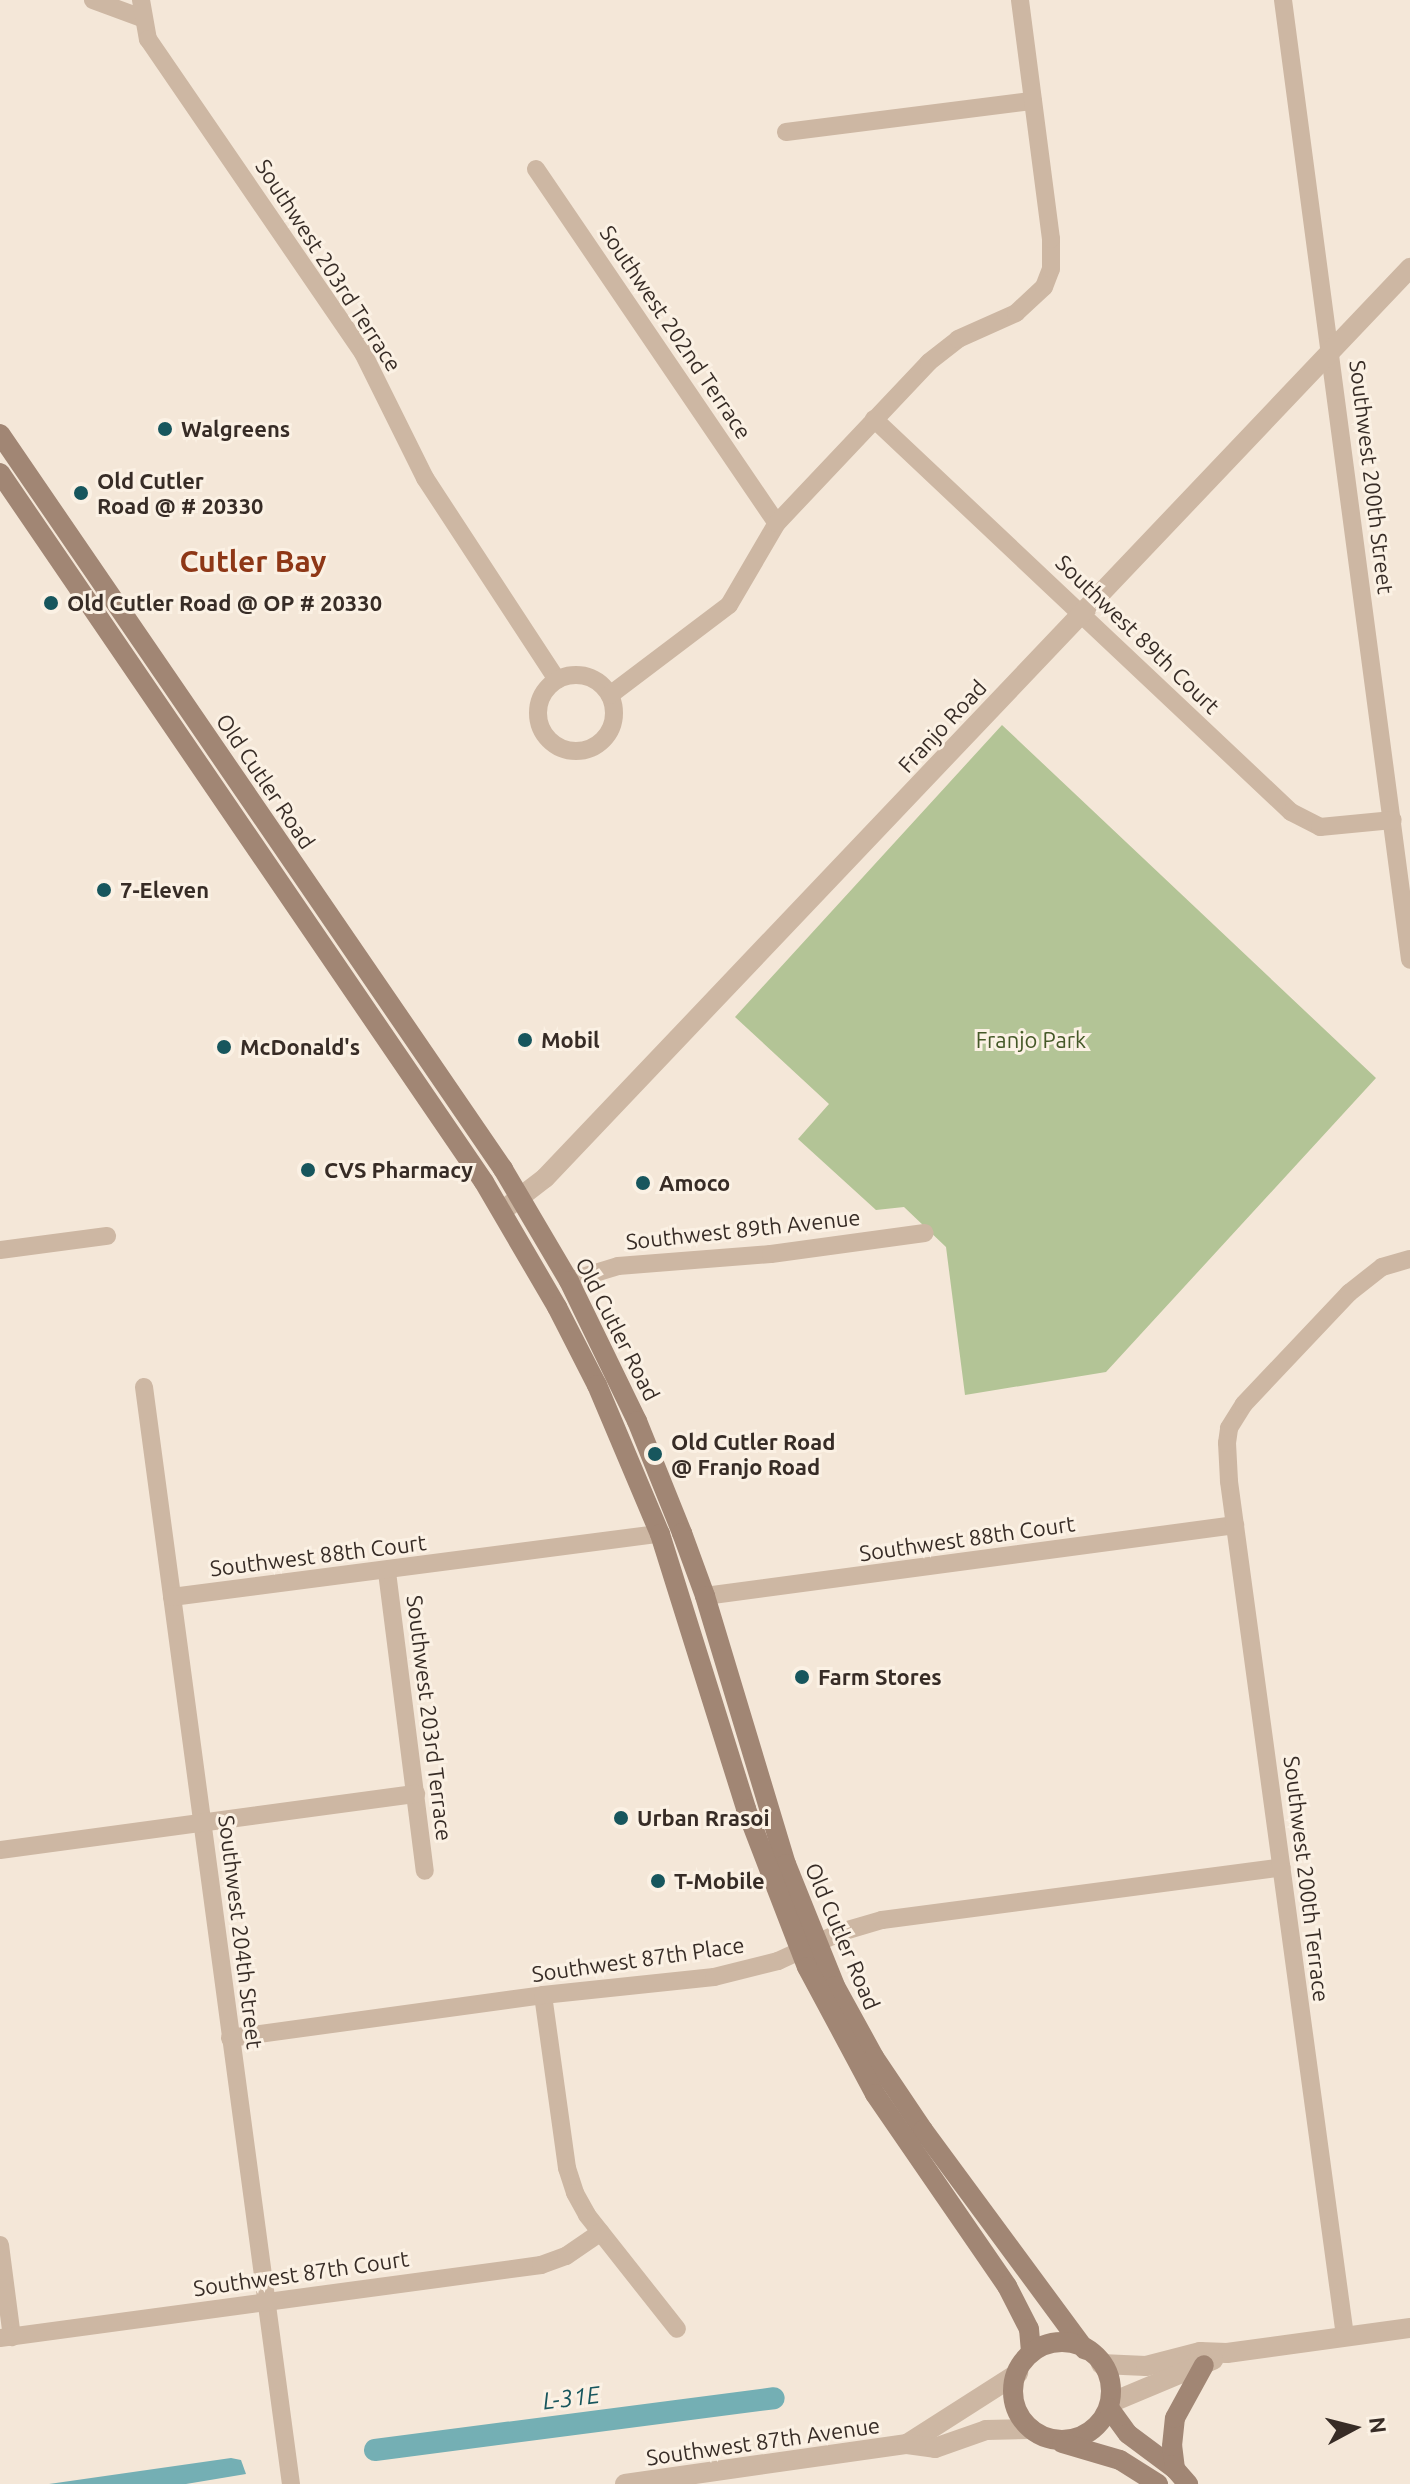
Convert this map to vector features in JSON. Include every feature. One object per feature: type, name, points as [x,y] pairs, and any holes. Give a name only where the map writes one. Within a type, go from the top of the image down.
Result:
[{"type":"main road","name":"Old Cutler Road","points":[[0,434],[522,1199],[569,1281],[663,1483],[705,1596],[738,1745]]},
{"type":"main road","name":"Old Cutler Road","points":[[0,473],[503,1210],[597,1385],[643,1491],[786,1864],[808,1948],[859,2068],[922,2166],[978,2242],[1020,2310],[1029,2329],[1031,2350]]},
{"type":"main road","points":[[98,615],[116,603]]},
{"type":"main road","points":[[182,739],[199,726]]},
{"type":"main road","points":[[339,968],[356,955]]},
{"type":"main road","points":[[643,1491],[663,1483]]},
{"type":"main road","name":"Old Cutler Road","points":[[808,1948],[835,1986],[874,2057],[1085,2350]]},
{"type":"main road","points":[[978,2242],[1013,2251]]},
{"type":"main road","points":[[1158,2484],[1120,2460],[1059,2442],[1031,2429],[1016,2401],[1018,2373],[1031,2350],[1052,2342],[1065,2342],[1085,2350],[1101,2364],[1109,2381],[1110,2405],[1128,2434],[1182,2476]]},
{"type":"main road","points":[[1182,2476],[1172,2446],[1175,2418],[1204,2365]]},
{"type":"main road","points":[[1059,2442],[1088,2433],[1110,2405]]},
{"type":"street","points":[[93,0],[142,9]]},
{"type":"street","points":[[610,695],[729,605],[777,523],[942,350],[1032,302],[1044,287],[1051,269],[1051,239],[1020,0]]},
{"type":"street","name":"Southwest 200th Street","points":[[1283,0],[1410,960]]},
{"type":"street","name":"Southwest 203rd Terrace","points":[[142,9],[148,39],[363,353],[431,488],[557,680]]},
{"type":"street","points":[[786,132],[1033,101]]},
{"type":"street","name":"Southwest 202nd Terrace","points":[[536,169],[777,523]]},
{"type":"street","name":"Franjo Road","points":[[503,1210],[522,1199],[1410,268]]},
{"type":"street","name":"Southwest 89th Court","points":[[874,419],[1291,812],[1320,827],[1393,820]]},
{"type":"street","points":[[568,675],[593,678],[610,695],[614,720],[603,742],[579,752],[567,751],[545,737],[538,712],[547,688],[557,680],[568,675]]},
{"type":"street","name":"Southwest 89th Avenue","points":[[569,1281],[618,1266],[771,1254],[925,1233]]},
{"type":"street","points":[[0,1250],[107,1236]]},
{"type":"street","name":"Southwest 200th Terrace","points":[[1345,2336],[1235,1525],[1228,1461],[1229,1428],[1244,1404],[1362,1281],[1391,1263],[1410,1259]]},
{"type":"street","name":"Southwest 204th Street","points":[[144,1387],[291,2484]]},
{"type":"street","name":"Southwest 88th Court","points":[[705,1596],[1235,1525]]},
{"type":"street","name":"Southwest 88th Court","points":[[172,1597],[387,1572],[660,1534]]},
{"type":"street","name":"Southwest 203rd Terrace","points":[[387,1572],[425,1871]]},
{"type":"street","points":[[0,1850],[416,1794]]},
{"type":"street","name":"Southwest 87th Place","points":[[230,2038],[543,1995],[714,1977],[778,1961],[853,1927],[896,1917],[1282,1867]]},
{"type":"street","points":[[543,1995],[567,2168],[578,2201],[677,2329]]},
{"type":"street","name":"Southwest 87th Court","points":[[6,2338],[541,2265],[560,2259],[601,2232]]},
{"type":"street","points":[[0,2245],[6,2338]]},
{"type":"street","points":[[1101,2364],[1135,2367],[1200,2352],[1227,2353],[1410,2328]]},
{"type":"street","points":[[1110,2405],[1227,2353]]},
{"type":"street","name":"Southwest 87th Avenue","points":[[907,2444],[1018,2373]]},
{"type":"street","name":"Southwest 87th Avenue","points":[[625,2484],[907,2444],[935,2448],[986,2430],[1031,2429]]},
{"type":"green space","name":"Franjo Park","points":[[1002,725],[1376,1078],[1106,1372],[965,1395],[946,1247],[904,1207],[876,1210],[798,1139],[829,1104],[735,1017]]},
{"type":"water","points":[[231,2458],[241,2460],[246,2474],[186,2484],[49,2484]]},
{"type":"waterway","name":"L-31E","points":[[375,2450],[774,2398]]},
{"type":"place","name":"Walgreens","points":[[165,429]]},
{"type":"place","name":"Old Cutler Road @ # 20330","points":[[81,493]]},
{"type":"place","name":"Old Cutler Road @ OP # 20330","points":[[51,603]]},
{"type":"place","name":"7-Eleven","points":[[104,890]]},
{"type":"place","name":"Mobil","points":[[525,1040]]},
{"type":"place","name":"McDonald's","points":[[224,1047]]},
{"type":"place","name":"CVS Pharmacy","points":[[308,1170]]},
{"type":"place","name":"Amoco","points":[[643,1183]]},
{"type":"place","name":"Old Cutler Road @ Franjo Road","points":[[655,1454]]},
{"type":"place","name":"Farm Stores","points":[[802,1677]]},
{"type":"place","name":"Urban Rrasoi","points":[[621,1818]]},
{"type":"place","name":"T-Mobile","points":[[658,1881]]},
{"type":"district","name":"Cutler Bay","points":[[253,561]]}]
